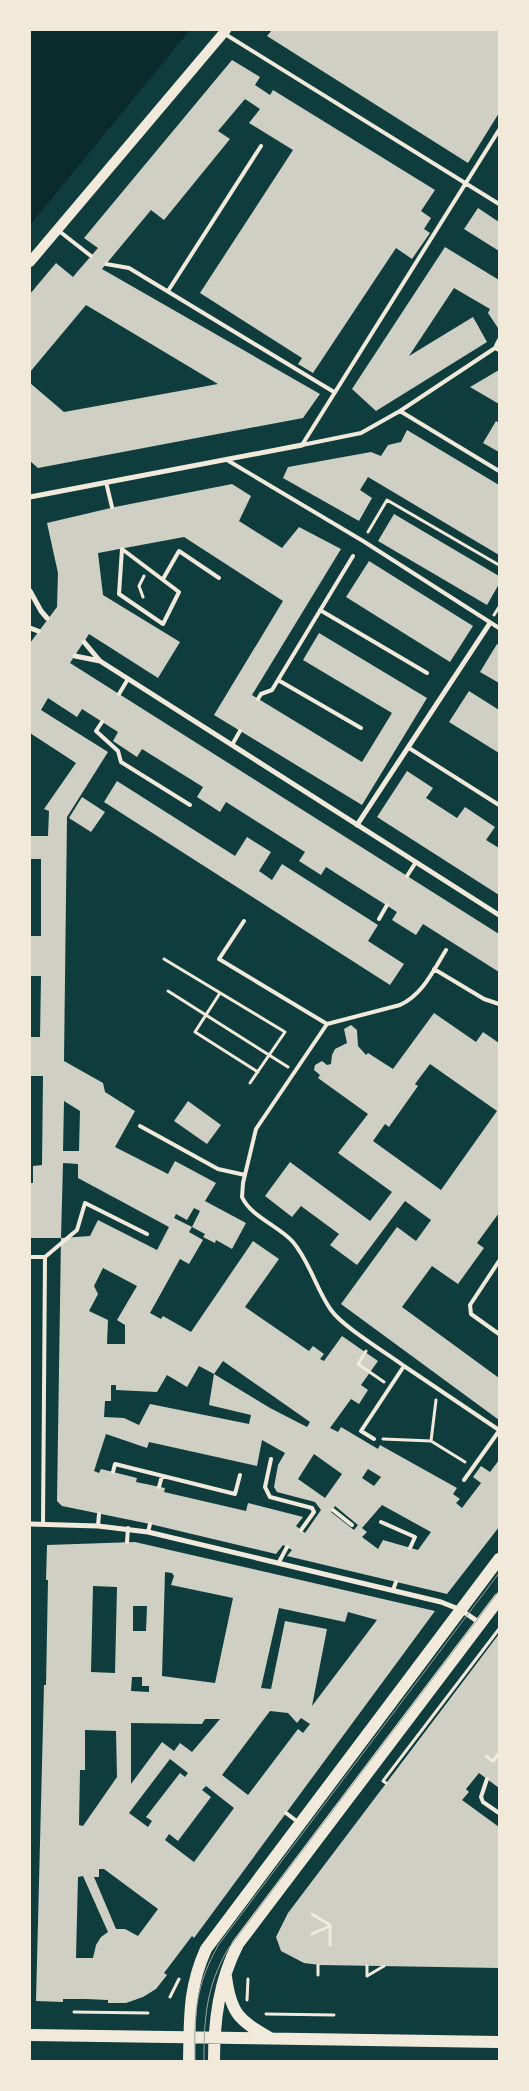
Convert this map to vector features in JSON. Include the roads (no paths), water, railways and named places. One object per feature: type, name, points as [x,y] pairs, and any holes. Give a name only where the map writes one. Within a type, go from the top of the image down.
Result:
[{"type":"main road","points":[[30,262],[225,32]]},
{"type":"main road","points":[[189,2061],[190,2003],[193,1983],[206,1949],[499,1559]]},
{"type":"main road","points":[[214,2061],[216,2004],[225,1973],[238,1944],[499,1599]]},
{"type":"main road","points":[[225,1973],[228,1994],[235,2012],[247,2025],[272,2039]]},
{"type":"main road","points":[[30,2035],[499,2042]]},
{"type":"street","points":[[31,496],[302,445]]},
{"type":"street","points":[[30,591],[47,618]]},
{"type":"street","points":[[358,825],[490,623]]},
{"type":"street","points":[[30,628],[38,631]]},
{"type":"street","points":[[84,642],[100,661],[499,915]]},
{"type":"street","points":[[75,656],[100,661]]},
{"type":"street","points":[[30,1524],[128,1528],[148,1532],[441,1602],[461,1610],[480,1624]]},
{"type":"lane","points":[[225,32],[499,204]]},
{"type":"lane","points":[[302,445],[499,130]]},
{"type":"lane","points":[[168,291],[261,146]]},
{"type":"lane","points":[[56,230],[91,256]]},
{"type":"lane","points":[[106,264],[128,268],[334,392]]},
{"type":"lane","points":[[302,445],[361,433],[400,411],[497,349],[499,340]]},
{"type":"lane","points":[[400,411],[499,471]]},
{"type":"lane","points":[[227,460],[363,541],[499,628]]},
{"type":"lane","points":[[106,482],[112,507]]},
{"type":"lane","points":[[122,549],[148,569],[163,580],[179,592],[163,624],[119,594],[122,549]]},
{"type":"lane","points":[[163,580],[179,551],[219,578]]},
{"type":"lane","points":[[258,699],[261,694],[272,690],[353,556]]},
{"type":"lane","points":[[320,610],[427,674]]},
{"type":"lane","points":[[119,694],[128,679]]},
{"type":"lane","points":[[278,680],[361,728]]},
{"type":"lane","points":[[102,722],[96,731],[118,751],[121,762],[190,805]]},
{"type":"lane","points":[[232,745],[240,731]]},
{"type":"lane","points":[[409,748],[499,805]]},
{"type":"lane","points":[[407,876],[416,862]]},
{"type":"lane","points":[[379,919],[387,905]]},
{"type":"lane","points":[[244,921],[219,960],[327,1024]]},
{"type":"lane","points":[[446,950],[420,992],[411,1000],[400,1005],[327,1024],[256,1130],[242,1190],[245,1203],[295,1244],[331,1311],[404,1366],[499,1430],[464,1480]]},
{"type":"lane","points":[[434,969],[484,999],[499,1004]]},
{"type":"lane","points":[[140,1126],[218,1169],[245,1175]]},
{"type":"lane","points":[[30,1257],[45,1257],[77,1230],[85,1203],[147,1234]]},
{"type":"lane","points":[[43,1524],[45,1257]]},
{"type":"lane","points":[[499,1261],[470,1305],[472,1314],[499,1334]]},
{"type":"lane","points":[[374,1439],[361,1431],[404,1366]]},
{"type":"lane","points":[[271,1459],[265,1487],[270,1497],[312,1508],[318,1506]]},
{"type":"lane","points":[[113,1472],[116,1464],[235,1494],[240,1475]]},
{"type":"lane","points":[[159,1487],[162,1476]]},
{"type":"lane","points":[[300,1530],[314,1512],[312,1508]]},
{"type":"lane","points":[[333,1510],[352,1524]]},
{"type":"lane","points":[[98,1526],[99,1514]]},
{"type":"lane","points":[[381,1522],[415,1538],[410,1548]]},
{"type":"lane","points":[[148,1532],[150,1524]]},
{"type":"lane","points":[[127,1542],[128,1528]]},
{"type":"lane","points":[[279,1562],[287,1547]]},
{"type":"lane","points":[[393,1590],[396,1582]]},
{"type":"lane","points":[[487,1779],[481,1798],[483,1802],[499,1813]]},
{"type":"lane","points":[[286,1813],[300,1823]]},
{"type":"water","points":[[30,30],[190,30],[30,225]]},
{"type":"tram line","points":[[195,2061],[195,2029],[198,2001],[205,1973],[219,1944],[499,1573]]},
{"type":"tram line","points":[[204,2061],[208,2003],[215,1976],[228,1949],[499,1591]]}]
